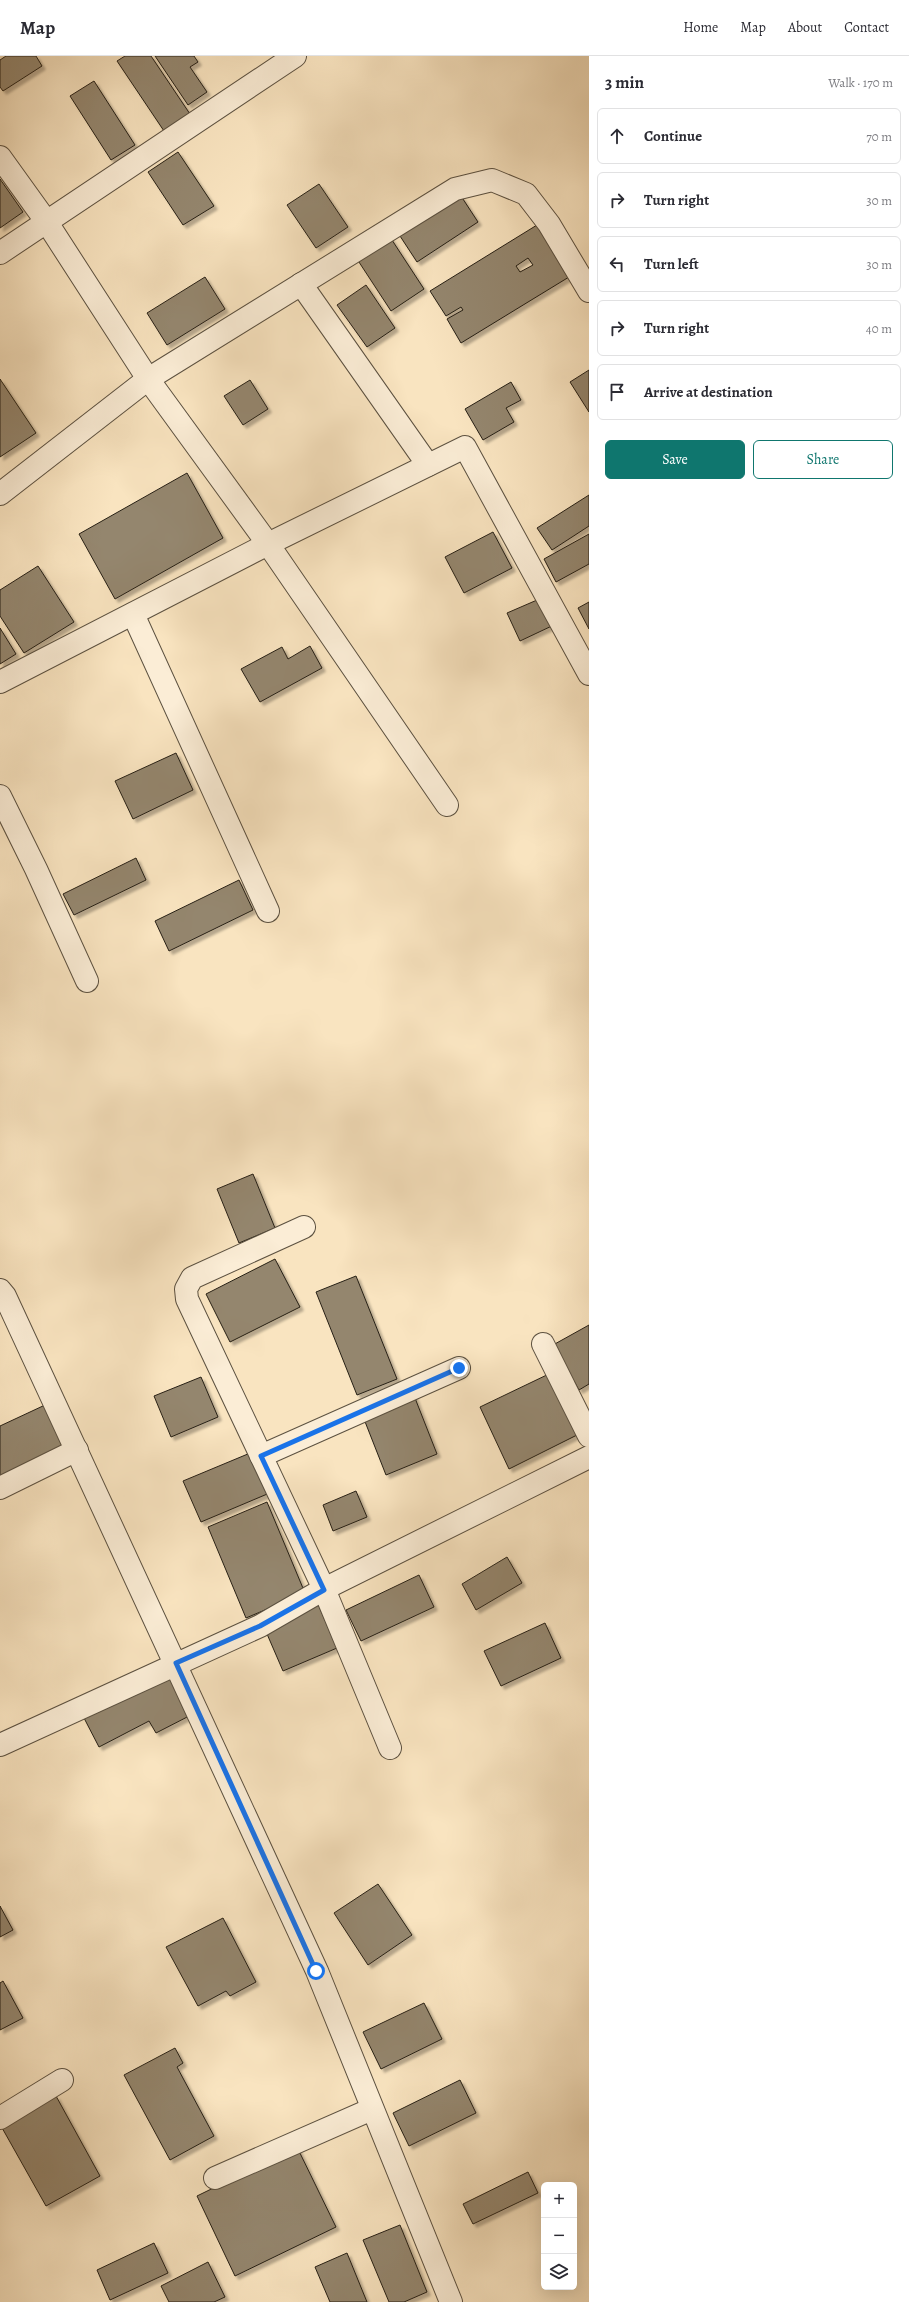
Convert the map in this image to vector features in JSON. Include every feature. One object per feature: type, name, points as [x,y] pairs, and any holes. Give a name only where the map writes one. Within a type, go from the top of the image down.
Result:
[{"type":"street","points":[[0,253],[295,56]]},
{"type":"street","points":[[0,157],[46,221],[148,379],[268,544],[447,805]]},
{"type":"street","points":[[0,494],[148,379],[455,189],[492,180],[526,194],[549,224],[589,291]]},
{"type":"street","points":[[301,284],[428,465]]},
{"type":"street","points":[[0,682],[268,544],[465,447],[589,674]]},
{"type":"street","points":[[133,614],[268,911]]},
{"type":"street","points":[[0,796],[36,869],[87,981]]},
{"type":"street","points":[[304,1227],[192,1278],[186,1289],[186,1299],[324,1590],[390,1748]]},
{"type":"street","points":[[0,1290],[5,1296],[176,1663],[316,1971],[451,2302]]},
{"type":"street","points":[[543,1344],[589,1436]]},
{"type":"street","points":[[261,1456],[459,1368]]},
{"type":"street","points":[[0,1488],[77,1450]]},
{"type":"street","points":[[0,1745],[176,1663],[260,1626],[324,1590],[589,1456]]},
{"type":"street","points":[[0,2118],[62,2080]]},
{"type":"street","points":[[215,2178],[372,2109]]},
{"type":"building","points":[[6,56],[36,56],[42,66],[3,91],[0,87],[0,60]]},
{"type":"building","points":[[125,56],[151,56],[190,114],[164,131],[117,61]]},
{"type":"building","points":[[155,56],[194,56],[198,62],[190,67],[207,92],[188,105]]},
{"type":"building","points":[[94,81],[135,145],[111,160],[70,96]]},
{"type":"building","points":[[178,152],[214,206],[183,225],[148,172]]},
{"type":"building","points":[[0,179],[23,212],[0,228]]},
{"type":"building","points":[[319,184],[348,227],[316,248],[287,205]]},
{"type":"building","points":[[461,196],[478,222],[417,262],[400,236]]},
{"type":"building","points":[[537,225],[569,277],[461,343],[447,319],[463,310],[461,307],[446,316],[430,291]],"holes":[[[528,258],[533,265],[520,272],[516,266]]]},
{"type":"building","points":[[390,237],[424,289],[391,311],[357,259]]},
{"type":"building","points":[[205,277],[225,309],[167,345],[147,313]]},
{"type":"building","points":[[366,285],[395,328],[367,347],[337,305]]},
{"type":"building","points":[[589,370],[589,412],[570,382]]},
{"type":"building","points":[[0,379],[36,433],[0,457]]},
{"type":"building","points":[[250,380],[268,409],[243,425],[224,396]]},
{"type":"building","points":[[511,382],[521,400],[506,408],[514,422],[483,440],[465,409]]},
{"type":"building","points":[[187,473],[223,538],[115,599],[79,534]]},
{"type":"building","points":[[589,495],[589,526],[552,550],[537,528]]},
{"type":"building","points":[[493,532],[512,568],[464,593],[445,557]]},
{"type":"building","points":[[589,534],[589,564],[556,582],[544,559]]},
{"type":"building","points":[[38,566],[74,622],[24,653],[0,616],[0,590]]},
{"type":"building","points":[[544,597],[556,624],[520,641],[507,613]]},
{"type":"building","points":[[589,602],[589,629],[578,608]]},
{"type":"building","points":[[0,628],[16,654],[0,664]]},
{"type":"building","points":[[310,646],[322,668],[260,702],[241,669],[282,647],[288,659]]},
{"type":"building","points":[[176,753],[193,790],[133,819],[115,781]]},
{"type":"building","points":[[136,858],[146,880],[74,915],[63,894]]},
{"type":"building","points":[[239,880],[253,910],[169,951],[155,921]]},
{"type":"building","points":[[253,1174],[275,1228],[239,1243],[217,1189]]},
{"type":"building","points":[[275,1259],[300,1307],[230,1342],[206,1294]]},
{"type":"building","points":[[356,1276],[397,1379],[357,1395],[316,1292]]},
{"type":"building","points":[[589,1325],[589,1384],[579,1390],[553,1345]]},
{"type":"building","points":[[553,1372],[583,1432],[509,1469],[480,1407]]},
{"type":"building","points":[[201,1377],[218,1417],[171,1437],[154,1396]]},
{"type":"building","points":[[413,1393],[437,1454],[386,1475],[362,1414]]},
{"type":"building","points":[[45,1405],[65,1448],[0,1478],[0,1426]]},
{"type":"building","points":[[255,1451],[272,1492],[201,1522],[183,1481]]},
{"type":"building","points":[[356,1491],[367,1517],[333,1531],[323,1505]]},
{"type":"building","points":[[267,1502],[305,1593],[246,1618],[208,1527]]},
{"type":"building","points":[[507,1557],[522,1583],[476,1610],[462,1584]]},
{"type":"building","points":[[419,1575],[434,1607],[361,1641],[346,1610]]},
{"type":"building","points":[[318,1604],[337,1648],[283,1671],[264,1627]]},
{"type":"building","points":[[545,1623],[561,1658],[501,1686],[484,1651]]},
{"type":"building","points":[[170,1672],[193,1714],[156,1733],[149,1721],[99,1747],[84,1718]]},
{"type":"building","points":[[378,1884],[412,1935],[368,1965],[334,1913]]},
{"type":"building","points":[[0,1906],[13,1930],[0,1937]]},
{"type":"building","points":[[223,1918],[256,1982],[230,1996],[226,1991],[198,2006],[166,1947]]},
{"type":"building","points":[[3,1981],[23,2018],[0,2030],[0,1983]]},
{"type":"building","points":[[424,2003],[442,2039],[381,2069],[363,2032]]},
{"type":"building","points":[[175,2048],[183,2063],[177,2067],[214,2136],[170,2160],[124,2075]]},
{"type":"building","points":[[460,2080],[476,2113],[409,2146],[393,2113]]},
{"type":"building","points":[[56,2096],[100,2176],[46,2206],[1,2126]]},
{"type":"building","points":[[297,2147],[336,2227],[235,2276],[197,2196]]},
{"type":"building","points":[[528,2172],[538,2193],[473,2224],[463,2204]]},
{"type":"building","points":[[400,2225],[427,2292],[404,2302],[389,2302],[363,2240]]},
{"type":"building","points":[[154,2243],[168,2273],[110,2300],[97,2270]]},
{"type":"building","points":[[347,2253],[367,2302],[330,2302],[315,2267]]},
{"type":"building","points":[[208,2262],[225,2297],[214,2302],[169,2302],[161,2286]]},
{"type":"route","points":[[316,1971],[176,1663],[260,1626],[324,1590],[261,1456],[459,1368]]}]
